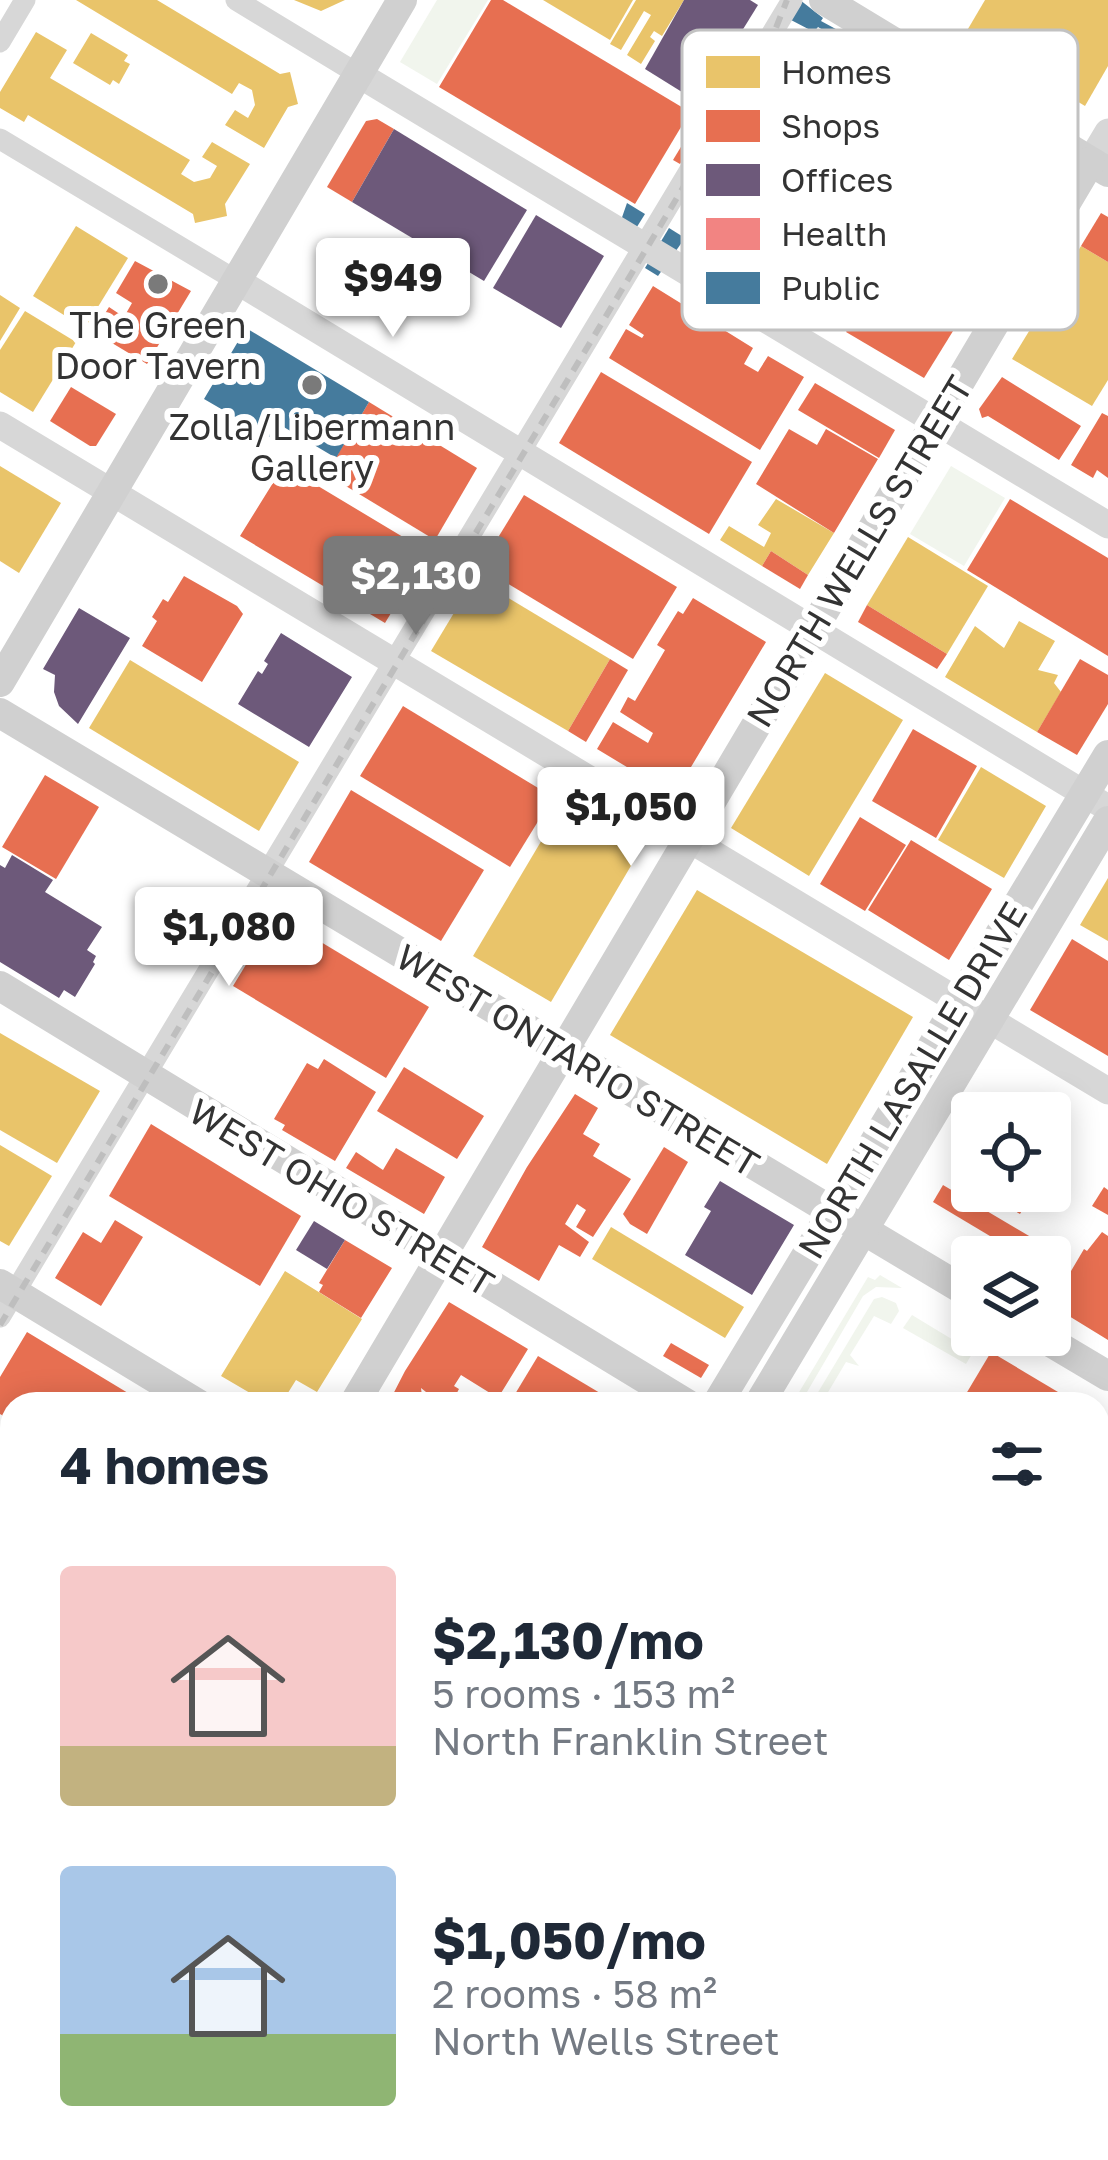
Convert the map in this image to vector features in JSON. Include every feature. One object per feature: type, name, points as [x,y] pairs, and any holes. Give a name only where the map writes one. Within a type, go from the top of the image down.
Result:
[{"type":"main road","points":[[0,682],[402,0]]},
{"type":"main road","points":[[824,0],[873,30]]},
{"type":"main road","name":"NORTH WELLS STREET","points":[[1078,200],[1099,167]]},
{"type":"main road","name":"NORTH WELLS STREET","points":[[361,1392],[811,631],[995,330]]},
{"type":"main road","name":"WEST ONTARIO STREET","points":[[0,713],[951,1282]]},
{"type":"main road","name":"NORTH LASALLE DRIVE","points":[[723,1392],[959,1002],[1096,802],[1108,755]]},
{"type":"main road","name":"NORTH LASALLE DRIVE","points":[[766,1392],[1108,821]]},
{"type":"main road","name":"WEST OHIO STREET","points":[[0,986],[667,1392]]},
{"type":"main road","points":[[5,1298],[176,1392]]},
{"type":"main road","points":[[1071,1354],[1108,1376]]},
{"type":"street","points":[[0,42],[26,0]]},
{"type":"street","points":[[236,0],[682,268]]},
{"type":"street","points":[[774,30],[792,0]]},
{"type":"street","name":"NORTH WELLS STREET","points":[[1099,167],[1108,132]]},
{"type":"street","points":[[0,139],[1096,802]]},
{"type":"street","points":[[5,1298],[682,182]]},
{"type":"street","points":[[784,330],[1108,525]]},
{"type":"street","points":[[0,425],[1108,1091]]},
{"type":"shaded area","points":[[437,0],[488,0],[437,84],[400,62]]},
{"type":"shaded area","points":[[951,466],[1005,498],[964,566],[910,534]]},
{"type":"shaded area","points":[[880,1275],[902,1288],[876,1287],[863,1296],[807,1392],[799,1392],[868,1277],[875,1280]]},
{"type":"shaded area","points":[[874,1299],[896,1303],[899,1311],[891,1324],[874,1316],[850,1355],[859,1366],[846,1362],[828,1392],[818,1392]]},
{"type":"shaded area","points":[[912,1315],[951,1339],[951,1355],[903,1328]]},
{"type":"building: Homes","points":[[76,0],[157,0],[280,74],[290,72],[298,104],[288,107],[264,148],[225,125],[235,110],[248,118],[255,105],[252,90],[239,83],[232,94]]},
{"type":"building: Homes","points":[[294,0],[345,0],[321,11]]},
{"type":"building: Homes","points":[[543,0],[633,0],[610,40]]},
{"type":"building: Homes","points":[[636,0],[684,0],[662,36],[654,31],[650,37],[655,41],[641,64],[627,55],[651,15],[644,11],[621,50],[610,44]]},
{"type":"building: Homes","points":[[985,0],[1108,0],[1108,66],[1085,106],[1078,102],[1078,30],[967,30]]},
{"type":"building: Homes","points":[[36,32],[67,50],[50,78],[190,160],[181,174],[194,182],[210,178],[217,166],[202,157],[212,142],[250,164],[225,204],[227,216],[195,223],[193,214],[28,115],[24,122],[0,108],[0,92]]},
{"type":"building: Homes","points":[[91,33],[128,55],[124,61],[130,64],[119,84],[113,80],[110,85],[73,63]]},
{"type":"building: Homes","points":[[76,226],[128,258],[85,328],[33,296]]},
{"type":"building: Homes","points":[[1081,246],[1108,262],[1108,380],[1092,406],[1012,359],[1030,330],[1078,330]]},
{"type":"building: Homes","points":[[0,295],[20,308],[0,341]]},
{"type":"building: Homes","points":[[25,311],[76,342],[33,412],[0,392],[0,350]]},
{"type":"building: Homes","points":[[0,466],[61,503],[19,573],[0,561]]},
{"type":"building: Homes","points":[[776,499],[834,533],[808,575],[771,551],[762,566],[720,540],[729,526],[764,547],[771,533],[758,525]]},
{"type":"building: Homes","points":[[908,537],[988,586],[947,654],[867,605]]},
{"type":"building: Homes","points":[[475,578],[610,659],[568,731],[431,651]]},
{"type":"building: Homes","points":[[1019,621],[1055,641],[1038,670],[1058,675],[1054,683],[1061,692],[1037,732],[945,677],[975,626],[1004,648]]},
{"type":"building: Homes","points":[[130,660],[299,762],[259,831],[89,728]]},
{"type":"building: Homes","points":[[825,673],[903,720],[809,876],[731,828]]},
{"type":"building: Homes","points":[[981,767],[1046,806],[1004,878],[938,840]]},
{"type":"building: Homes","points":[[565,801],[642,847],[551,1002],[473,956]]},
{"type":"building: Homes","points":[[1108,878],[1108,941],[1080,925]]},
{"type":"building: Homes","points":[[697,890],[913,1017],[827,1164],[610,1035]]},
{"type":"building: Homes","points":[[0,1033],[100,1091],[57,1163],[0,1130]]},
{"type":"building: Homes","points":[[0,1145],[52,1176],[9,1246],[0,1241]]},
{"type":"building: Homes","points":[[611,1227],[744,1307],[725,1338],[592,1259]]},
{"type":"building: Homes","points":[[285,1271],[362,1319],[317,1392],[296,1380],[288,1392],[248,1392],[221,1376]]},
{"type":"building: Shops","points":[[491,0],[503,0],[682,107],[682,125],[635,204],[439,87]]},
{"type":"building: Shops","points":[[377,119],[394,129],[352,202],[327,187],[366,121]]},
{"type":"building: Shops","points":[[1101,213],[1108,217],[1108,262],[1081,246]]},
{"type":"building: Shops","points":[[135,261],[191,291],[147,364],[102,337],[110,326],[101,320],[109,307],[124,317],[132,303],[116,293]]},
{"type":"building: Shops","points":[[653,286],[682,304],[682,330],[724,330],[753,348],[744,364],[758,372],[768,356],[804,377],[760,450],[609,358],[626,329],[644,335],[629,325]]},
{"type":"building: Shops","points":[[847,330],[954,330],[924,378]]},
{"type":"building: Shops","points":[[601,372],[752,462],[709,534],[559,443]]},
{"type":"building: Shops","points":[[1002,377],[1081,426],[1059,460],[988,416],[982,418],[979,409]]},
{"type":"building: Shops","points":[[815,383],[895,430],[879,458],[798,410]]},
{"type":"building: Shops","points":[[71,387],[116,414],[96,446],[50,421]]},
{"type":"building: Shops","points":[[369,402],[477,468],[435,540],[326,474]]},
{"type":"building: Shops","points":[[1102,413],[1108,416],[1108,478],[1097,470],[1093,478],[1071,465]]},
{"type":"building: Shops","points":[[789,429],[817,445],[826,429],[878,459],[834,533],[756,484]]},
{"type":"building: Shops","points":[[281,470],[296,479],[298,474],[428,552],[385,623],[240,536]]},
{"type":"building: Shops","points":[[524,495],[677,587],[633,659],[480,567]]},
{"type":"building: Shops","points":[[1010,499],[1108,558],[1108,656],[967,570]]},
{"type":"building: Shops","points":[[771,551],[808,575],[800,589],[762,566]]},
{"type":"building: Shops","points":[[184,576],[243,614],[202,682],[142,646],[157,621],[152,617]]},
{"type":"building: Shops","points":[[693,598],[766,642],[676,792],[670,793],[597,749],[613,722],[648,743],[653,733],[620,712],[628,697],[635,701],[665,650],[657,645],[678,611],[683,614]]},
{"type":"building: Shops","points":[[867,605],[947,654],[937,669],[858,622]]},
{"type":"building: Shops","points":[[610,659],[628,670],[586,742],[568,731]]},
{"type":"building: Shops","points":[[1080,659],[1108,675],[1108,704],[1077,755],[1037,732]]},
{"type":"building: Shops","points":[[403,706],[553,797],[510,867],[360,776]]},
{"type":"building: Shops","points":[[913,729],[977,766],[936,838],[872,801]]},
{"type":"building: Shops","points":[[45,775],[99,807],[56,879],[2,847]]},
{"type":"building: Shops","points":[[351,790],[484,870],[441,941],[309,862]]},
{"type":"building: Shops","points":[[860,817],[906,845],[865,911],[820,884]]},
{"type":"building: Shops","points":[[911,840],[992,889],[949,960],[868,910]]},
{"type":"building: Shops","points":[[276,915],[429,1007],[386,1078],[233,986]]},
{"type":"building: Shops","points":[[1072,939],[1108,961],[1108,1056],[1030,1010]]},
{"type":"building: Shops","points":[[324,1059],[376,1092],[335,1161],[282,1130],[285,1125],[274,1119],[307,1063],[318,1069]]},
{"type":"building: Shops","points":[[404,1067],[484,1116],[457,1159],[377,1111]]},
{"type":"building: Shops","points":[[575,1094],[598,1108],[583,1134],[600,1144],[593,1156],[631,1179],[593,1237],[576,1227],[586,1210],[577,1204],[565,1224],[589,1242],[580,1257],[559,1245],[539,1281],[482,1247]]},
{"type":"building: Shops","points":[[151,1124],[301,1216],[260,1286],[109,1196]]},
{"type":"building: Shops","points":[[664,1147],[688,1162],[647,1234],[623,1214]]},
{"type":"building: Shops","points":[[396,1148],[445,1177],[424,1214],[346,1168],[356,1152],[383,1170]]},
{"type":"building: Shops","points":[[943,1185],[951,1190],[951,1212],[989,1212],[1029,1236],[990,1236],[933,1202]]},
{"type":"building: Shops","points":[[1104,1187],[1108,1190],[1108,1215],[1092,1206]]},
{"type":"building: Shops","points":[[115,1220],[143,1237],[101,1306],[55,1278],[83,1232],[101,1243]]},
{"type":"building: Shops","points":[[1102,1232],[1108,1236],[1108,1340],[1071,1317],[1071,1271]]},
{"type":"building: Shops","points":[[345,1240],[392,1268],[361,1318],[319,1292],[323,1285],[319,1283]]},
{"type":"building: Shops","points":[[449,1302],[528,1349],[502,1392],[488,1392],[461,1375],[454,1386],[457,1392],[421,1388],[422,1392],[394,1392]]},
{"type":"building: Shops","points":[[27,1332],[126,1392],[0,1392],[0,1377]]},
{"type":"building: Shops","points":[[671,1343],[709,1365],[701,1378],[663,1356]]},
{"type":"building: Shops","points":[[538,1356],[598,1392],[516,1392]]},
{"type":"building: Shops","points":[[989,1356],[998,1356],[1058,1392],[967,1392]]},
{"type":"building: Offices","points":[[684,0],[750,0],[758,5],[743,30],[682,30],[682,92],[645,69]]},
{"type":"building: Offices","points":[[394,129],[527,210],[484,281],[352,202]]},
{"type":"building: Offices","points":[[536,215],[604,256],[561,328],[493,288]]},
{"type":"building: Offices","points":[[79,608],[130,638],[78,724],[59,706],[55,675],[43,669]]},
{"type":"building: Offices","points":[[281,633],[352,677],[309,747],[238,704],[258,671],[262,674],[268,664],[264,661]]},
{"type":"building: Offices","points":[[12,855],[53,880],[45,892],[102,927],[87,950],[96,956],[95,964],[75,997],[64,990],[59,998],[0,962],[0,865],[5,868]]},
{"type":"building: Offices","points":[[720,1181],[794,1225],[752,1295],[685,1255],[711,1211],[704,1207]]},
{"type":"building: Offices","points":[[314,1221],[345,1240],[327,1269],[296,1250]]},
{"type":"building: Public","points":[[800,0],[838,30],[810,30],[791,20]]},
{"type":"building: Public","points":[[627,203],[645,214],[635,230],[619,226]]},
{"type":"building: Public","points":[[669,228],[682,236],[658,276],[645,268]]},
{"type":"building: Public","points":[[246,328],[369,402],[336,458],[282,426],[273,439],[204,399]]},
{"type":"railway","points":[[775,30],[787,0]]},
{"type":"railway","points":[[0,1325],[682,190]]},
{"type":"place","name":"The Green Door Tavern","points":[[158,284]]},
{"type":"place","name":"Zolla/Libermann Gallery","points":[[312,385]]}]
